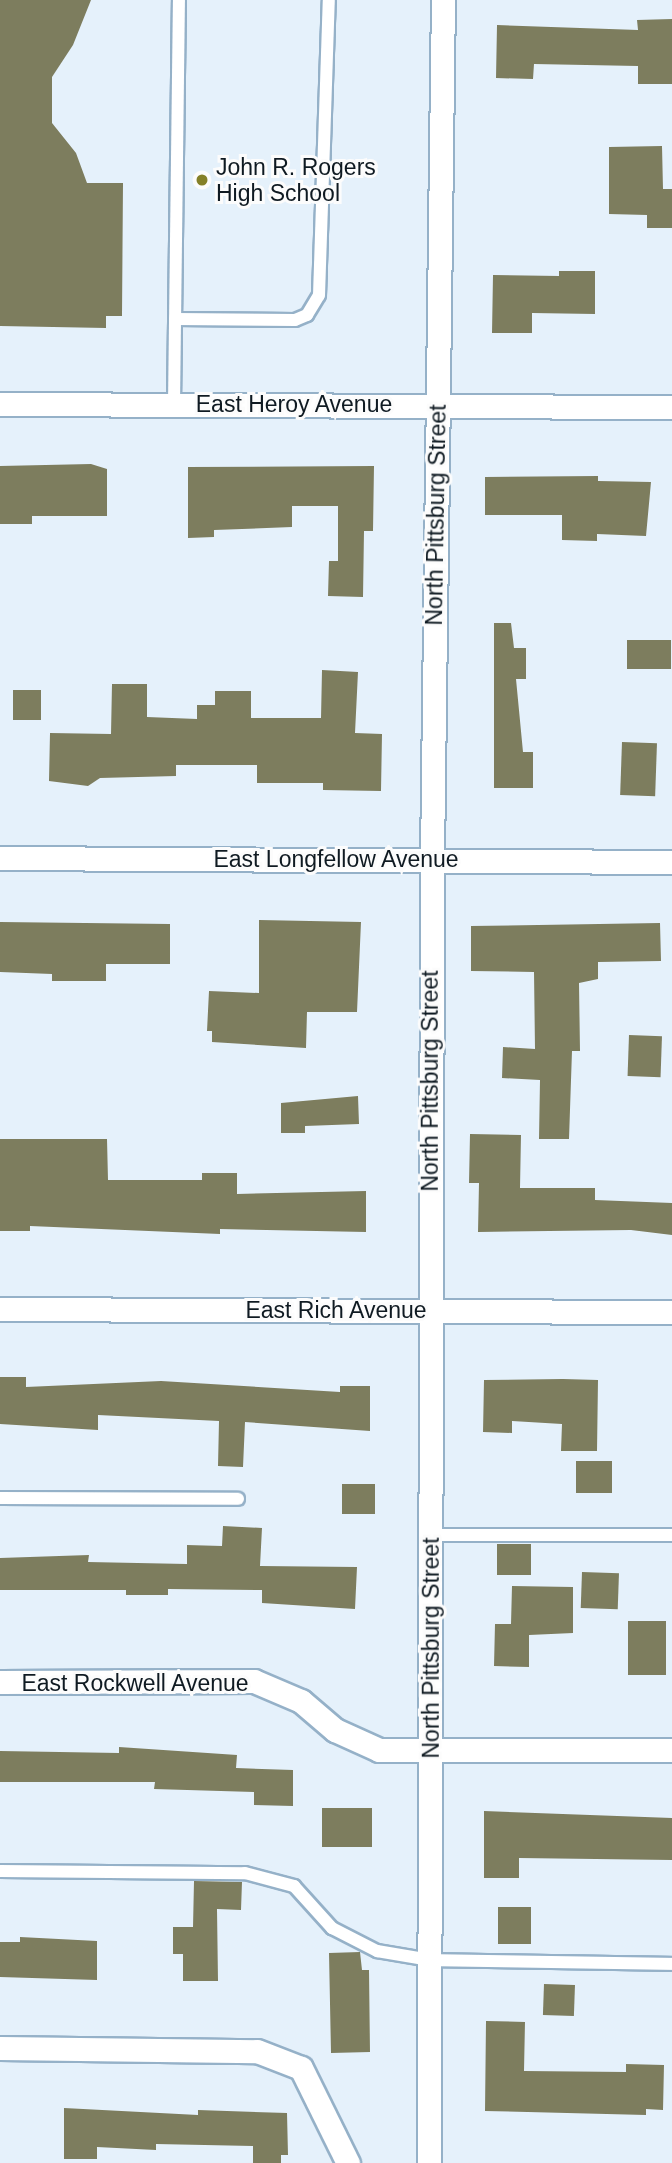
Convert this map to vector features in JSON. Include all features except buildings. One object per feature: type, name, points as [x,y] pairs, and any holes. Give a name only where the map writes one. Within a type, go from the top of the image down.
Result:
[{"type":"street","name":"North Pittsburg Street","points":[[429,2163],[432,1750],[428,1310],[443,0]]},
{"type":"street","name":"East Heroy Avenue","points":[[0,404],[672,407]]},
{"type":"street","name":"East Longfellow Avenue","points":[[0,858],[672,862]]},
{"type":"street","name":"East Rich Avenue","points":[[0,1309],[672,1312]]},
{"type":"street","name":"East Rockwell Avenue","points":[[0,1682],[254,1681],[301,1701],[335,1730],[379,1750],[672,1750]]},
{"type":"street","points":[[0,2048],[257,2051],[301,2068],[348,2163]]},
{"type":"lane","points":[[174,404],[179,0]]},
{"type":"lane","points":[[175,319],[295,320],[307,315],[319,295],[329,0]]},
{"type":"lane","points":[[0,1498],[238,1499]]},
{"type":"lane","points":[[430,1535],[672,1535]]},
{"type":"lane","points":[[0,1871],[245,1873],[294,1886],[332,1928],[377,1951],[430,1960],[672,1965]]},
{"type":"place","name":"John R. Rogers High School","points":[[202,180]]}]
